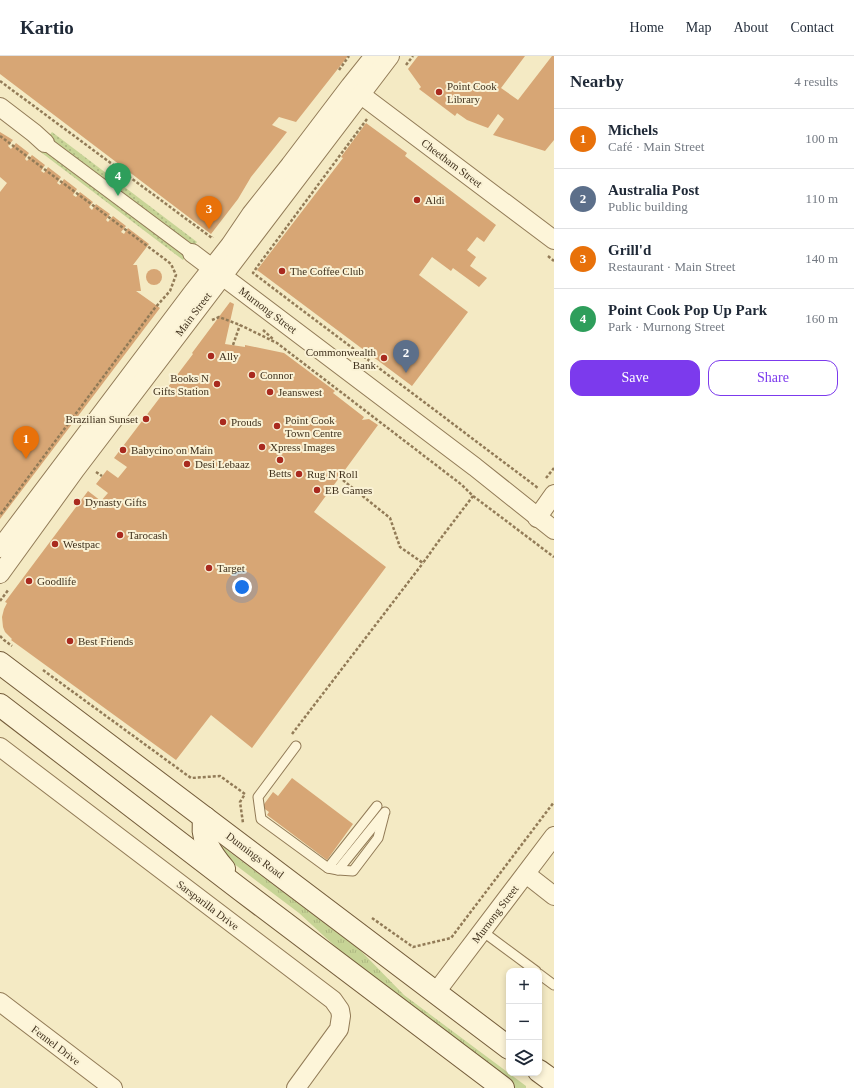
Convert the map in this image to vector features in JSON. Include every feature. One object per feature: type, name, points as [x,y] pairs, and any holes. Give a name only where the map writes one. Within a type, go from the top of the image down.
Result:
[{"type":"main road","name":"Dunnings Road","points":[[8,656],[205,818],[506,1046]]},
{"type":"main road","points":[[0,705],[503,1088]]},
{"type":"main road","points":[[205,818],[203,825],[208,846],[241,890]]},
{"type":"street","name":"Main Street","points":[[356,90],[374,56]]},
{"type":"street","name":"Main Street","points":[[0,548],[218,272],[356,90],[390,56]]},
{"type":"street","name":"Cheetham Street","points":[[356,90],[554,240]]},
{"type":"street","name":"Murnong Street","points":[[0,107],[45,143],[476,467],[537,518],[554,530]]},
{"type":"street","name":"Main Street","points":[[0,574],[76,469],[205,298],[218,272]]},
{"type":"street","points":[[537,518],[552,496]]},
{"type":"street","name":"Sarsparilla Drive","points":[[0,746],[333,1000],[342,1016],[340,1029],[296,1088]]},
{"type":"street","name":"Murnong Street","points":[[436,992],[554,836]]},
{"type":"street","points":[[526,874],[554,896]]},
{"type":"street","name":"Fennel Drive","points":[[0,1002],[113,1088]]},
{"type":"lane","points":[[296,746],[258,797],[261,819],[328,868],[338,870],[385,812]]},
{"type":"lane","points":[[328,868],[377,806]]},
{"type":"lane","points":[[482,931],[532,968]]},
{"type":"lane","points":[[542,976],[554,985]]},
{"type":"path","points":[[404,67],[412,56]]},
{"type":"path","points":[[0,81],[212,238],[215,234]]},
{"type":"path","points":[[376,105],[261,260],[253,273],[538,488],[552,496]]},
{"type":"path","points":[[0,136],[171,264],[176,276],[170,291],[165,298],[145,322],[0,515]]},
{"type":"path","points":[[208,325],[213,319],[219,317],[240,325],[277,343],[457,480],[473,496],[554,557]]},
{"type":"path","points":[[233,345],[240,325]]},
{"type":"path","points":[[350,406],[353,402]]},
{"type":"path","points":[[93,476],[96,472],[102,476]]},
{"type":"path","points":[[339,477],[390,518],[400,547],[423,563]]},
{"type":"path","points":[[292,734],[473,496]]},
{"type":"path","points":[[0,636],[4,640],[8,656]]},
{"type":"path","points":[[41,668],[191,778],[220,776],[245,794]]},
{"type":"path","points":[[249,828],[243,823],[240,802],[250,788]]},
{"type":"path","points":[[368,916],[413,947],[451,938],[554,802]]},
{"type":"green space","points":[[52,132],[197,242],[183,260],[38,150]]},
{"type":"green space","points":[[217,844],[360,950],[404,995],[506,1071],[506,1076],[513,1076],[526,1086],[526,1088],[515,1088],[364,973],[299,913],[229,860]]},
{"type":"building","points":[[0,56],[348,56],[296,122],[279,117],[272,125],[287,132],[251,177],[238,199],[211,234],[0,74]]},
{"type":"building","points":[[418,56],[525,56],[501,88],[518,100],[552,56],[554,56],[554,140],[545,151],[493,135],[504,119],[498,114],[488,128],[467,120],[457,113],[455,116],[419,89],[421,87],[408,69]]},
{"type":"building","points":[[366,123],[407,153],[405,156],[496,225],[484,242],[477,237],[467,250],[476,257],[470,266],[487,278],[479,287],[453,268],[451,271],[432,257],[419,275],[468,312],[412,386],[257,270],[343,158],[341,157]]},
{"type":"building","points":[[0,132],[13,140],[8,146],[11,149],[16,143],[29,153],[25,159],[27,161],[32,155],[45,165],[41,171],[44,173],[48,167],[61,177],[57,183],[60,185],[64,179],[77,189],[73,195],[76,197],[80,192],[93,202],[89,207],[92,210],[96,204],[110,214],[106,220],[108,222],[113,216],[126,226],[121,232],[124,234],[128,228],[149,244],[133,265],[137,265],[141,291],[136,291],[160,308],[0,519],[0,192],[7,183],[0,177]]},
{"type":"building","points":[[154,269],[160,271],[162,277],[160,283],[154,285],[148,283],[146,277],[148,271]]},
{"type":"building","points":[[230,302],[234,304],[225,344],[245,347],[245,345],[284,353],[335,391],[333,393],[364,417],[362,420],[369,419],[378,425],[314,512],[386,567],[252,748],[211,715],[176,760],[11,640],[12,639],[5,632],[3,627],[2,617],[7,603],[5,602],[88,491],[101,501],[108,493],[96,484],[107,470],[118,478],[127,467],[114,458],[193,354],[192,353]]},
{"type":"building","points":[[292,778],[353,824],[327,860],[267,815],[269,812],[262,807],[273,792],[278,796]]},
{"type":"place","name":"Point Cook Library","points":[[439,92]]},
{"type":"place","name":"Point Cook Pop Up Park","points":[[118,196]]},
{"type":"place","name":"Aldi","points":[[417,200]]},
{"type":"place","name":"Grill'd","points":[[209,229]]},
{"type":"place","name":"The Coffee Club","points":[[282,271]]},
{"type":"place","name":"Ally","points":[[211,356]]},
{"type":"place","name":"Commonwealth Bank","points":[[384,358]]},
{"type":"place","name":"Australia Post","points":[[406,373]]},
{"type":"place","name":"Connor","points":[[252,375]]},
{"type":"place","name":"Books N Gifts Station","points":[[217,384]]},
{"type":"place","name":"Jeanswest","points":[[270,392]]},
{"type":"place","name":"Brazilian Sunset","points":[[146,419]]},
{"type":"place","name":"Prouds","points":[[223,422]]},
{"type":"place","name":"Point Cook Town Centre","points":[[277,426]]},
{"type":"place","name":"Xpress Images","points":[[262,447]]},
{"type":"place","name":"Babycino on Main","points":[[123,450]]},
{"type":"place","name":"Michels","points":[[26,459]]},
{"type":"place","name":"Betts","points":[[280,460]]},
{"type":"place","name":"Desi Lebaaz","points":[[187,464]]},
{"type":"place","name":"Rug N Roll","points":[[299,474]]},
{"type":"place","name":"EB Games","points":[[317,490]]},
{"type":"place","name":"Dynasty Gifts","points":[[77,502]]},
{"type":"place","name":"Tarocash","points":[[120,535]]},
{"type":"place","name":"Westpac","points":[[55,544]]},
{"type":"place","name":"Target","points":[[209,568]]},
{"type":"place","name":"Goodlife","points":[[29,581]]},
{"type":"place","name":"Best Friends","points":[[70,641]]}]
